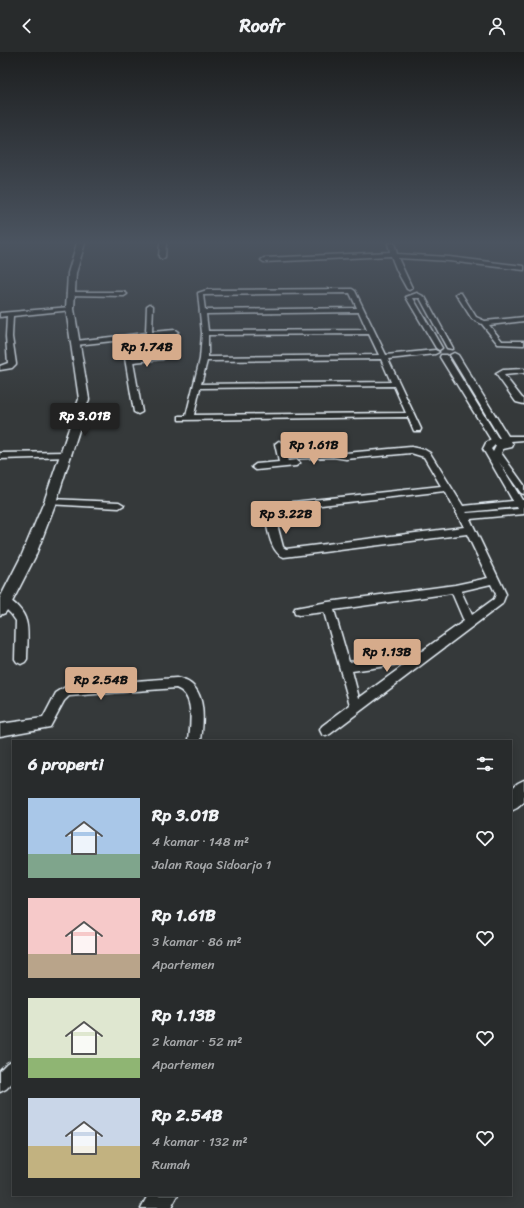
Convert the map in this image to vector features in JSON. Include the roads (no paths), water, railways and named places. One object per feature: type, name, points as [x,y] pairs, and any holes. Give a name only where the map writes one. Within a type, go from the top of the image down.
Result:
[{"type":"street","points":[[21,659],[21,621],[15,611],[3,605],[28,556],[50,502],[67,455],[84,400],[76,343],[73,332],[70,297]]},
{"type":"street","points":[[200,297],[205,334],[204,359],[185,418],[410,415]]},
{"type":"street","points":[[355,297],[370,332],[417,429]]},
{"type":"street","points":[[411,297],[408,298],[437,350],[444,357],[503,443]]},
{"type":"street","points":[[422,297],[503,443]]},
{"type":"street","points":[[461,297],[474,318],[484,323],[500,343],[524,343]]},
{"type":"street","points":[[149,334],[150,306]]},
{"type":"street","points":[[414,307],[427,306]]},
{"type":"street","points":[[0,315],[70,309]]},
{"type":"street","points":[[203,312],[362,310]]},
{"type":"street","points":[[0,368],[12,364],[9,337],[10,314]]},
{"type":"street","points":[[484,323],[524,319]]},
{"type":"street","points":[[76,343],[176,332]]},
{"type":"street","points":[[205,334],[370,332]]},
{"type":"street","points":[[125,337],[138,412]]},
{"type":"street","points":[[204,359],[383,357],[437,350],[452,351]]},
{"type":"street","points":[[444,357],[452,351]]},
{"type":"street","points":[[130,360],[163,357]]},
{"type":"street","points":[[524,371],[503,372],[500,374],[519,400],[524,402]]},
{"type":"street","points":[[196,386],[396,384]]},
{"type":"street","points":[[461,513],[523,508],[487,450],[488,445],[524,438]]},
{"type":"street","points":[[503,443],[524,443]]},
{"type":"street","points":[[503,443],[498,449],[498,455],[524,491]]},
{"type":"street","points":[[279,444],[284,461]]},
{"type":"street","points":[[256,467],[284,461],[336,460],[346,456],[411,450],[422,452],[427,455],[448,488],[501,597],[498,601],[326,730]]},
{"type":"street","points":[[0,456],[67,455]]},
{"type":"street","points":[[448,488],[275,507],[271,509],[269,513],[279,549],[284,553],[469,530]]},
{"type":"street","points":[[50,502],[119,505]]},
{"type":"street","points":[[299,611],[455,589],[494,580]]},
{"type":"street","points":[[455,589],[470,622]]},
{"type":"street","points":[[328,606],[356,707]]},
{"type":"street","points":[[345,666],[425,655]]},
{"type":"street","points":[[0,730],[46,723],[52,715],[61,695],[67,691],[176,683],[186,686],[192,694],[196,706],[195,740]]},
{"type":"street","points":[[512,801],[524,789]]},
{"type":"street","points":[[0,1083],[12,1070]]},
{"type":"street","points":[[154,1208],[165,1196]]}]
